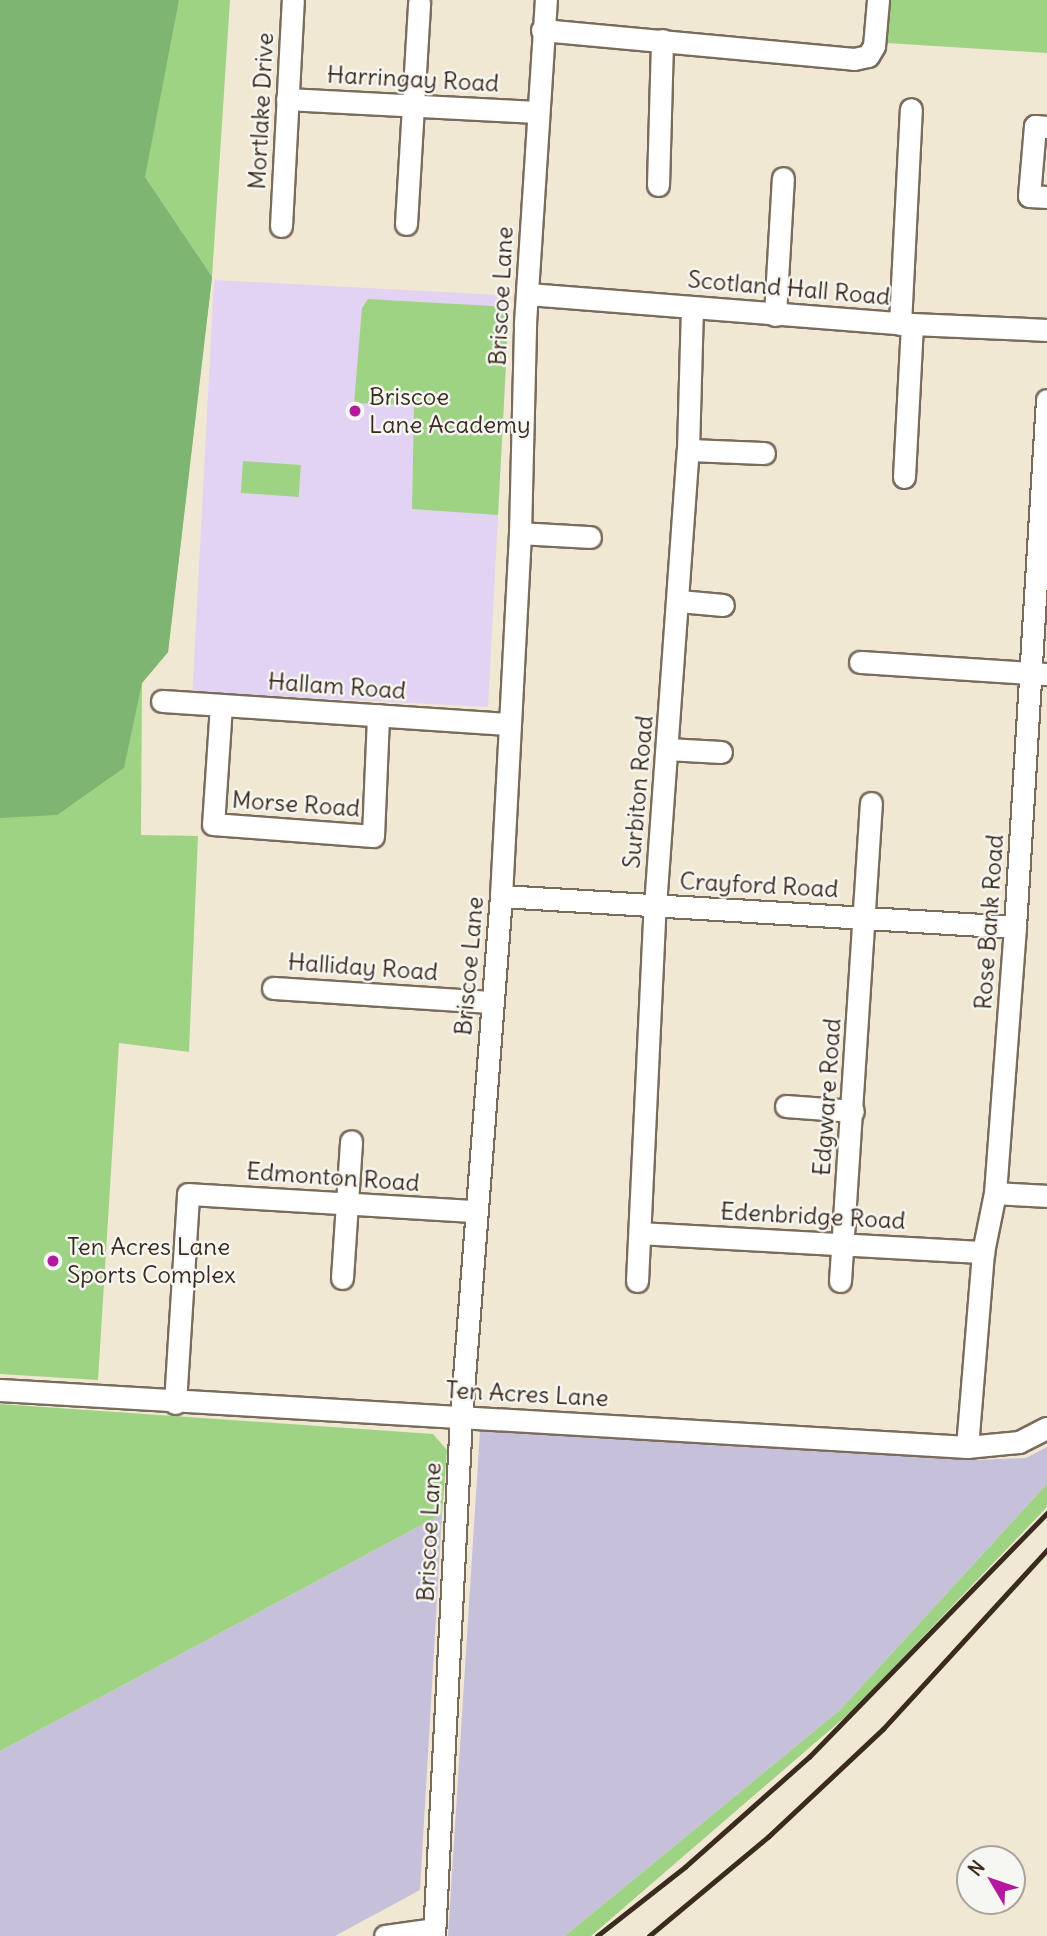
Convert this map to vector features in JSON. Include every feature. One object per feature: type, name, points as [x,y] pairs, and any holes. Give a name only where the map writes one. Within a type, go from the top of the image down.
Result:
[{"type":"street","name":"Mortlake Drive","points":[[281,226],[293,0]]},
{"type":"street","name":"Briscoe Lane","points":[[434,1932],[474,1212],[501,896],[520,533],[536,112],[546,0]]},
{"type":"street","points":[[542,30],[864,58],[874,46],[878,0]]},
{"type":"street","points":[[406,224],[419,2]]},
{"type":"street","points":[[659,185],[662,40]]},
{"type":"street","name":"Harringay Road","points":[[287,99],[536,112]]},
{"type":"street","points":[[904,477],[911,108]]},
{"type":"street","points":[[1041,126],[1029,196],[1047,197]]},
{"type":"street","points":[[775,315],[783,178]]},
{"type":"street","name":"Scotland Hall Road","points":[[528,294],[775,315],[1047,330]]},
{"type":"street","name":"Surbiton Road","points":[[637,1281],[655,906],[688,450],[692,307]]},
{"type":"street","name":"Rose Bank Road","points":[[967,1447],[984,1252],[995,1193],[1015,927],[1040,674],[1047,400]]},
{"type":"street","points":[[688,450],[764,453]]},
{"type":"street","points":[[520,533],[590,537]]},
{"type":"street","points":[[679,601],[723,605]]},
{"type":"street","points":[[860,662],[1040,674]]},
{"type":"street","name":"Hallam Road","points":[[162,701],[508,724]]},
{"type":"street","name":"Morse Road","points":[[221,705],[213,824],[373,836],[378,715]]},
{"type":"street","points":[[667,748],[721,752]]},
{"type":"street","name":"Edgware Road","points":[[840,1281],[866,917],[871,803]]},
{"type":"street","name":"Crayford Road","points":[[501,896],[1015,927]]},
{"type":"street","name":"Halliday Road","points":[[273,988],[492,1002]]},
{"type":"street","points":[[786,1106],[853,1111]]},
{"type":"street","points":[[342,1278],[351,1141]]},
{"type":"street","points":[[995,1193],[1047,1196]]},
{"type":"street","name":"Edmonton Road","points":[[175,1403],[188,1194],[474,1212]]},
{"type":"street","name":"Edenbridge Road","points":[[640,1233],[984,1252]]},
{"type":"street","name":"Ten Acres Lane","points":[[0,1390],[175,1403],[967,1447],[1019,1443],[1047,1428]]},
{"type":"street","points":[[385,1936],[434,1932]]},
{"type":"shaded area","name":"Briscoe Lane Academy","points":[[214,280],[510,295],[488,707],[192,691]]},
{"type":"shaded area","points":[[480,1431],[974,1460],[1026,1458],[1047,1447],[1047,1484],[840,1710],[565,1936],[448,1936]]},
{"type":"shaded area","points":[[442,1514],[420,1890],[335,1936],[0,1936],[0,1751]]},
{"type":"green space","points":[[0,0],[230,0],[212,277],[168,652],[142,683],[141,835],[198,836],[189,1052],[119,1043],[98,1380],[0,1374]]},
{"type":"green space","points":[[0,0],[179,0],[145,177],[212,277],[168,652],[142,683],[124,768],[57,815],[0,818]]},
{"type":"green space","points":[[890,0],[1047,0],[1047,53],[887,43]]},
{"type":"green space","points":[[368,299],[509,307],[498,515],[412,509],[414,405],[354,403],[362,308]]},
{"type":"green space","points":[[243,461],[301,465],[299,497],[241,493]]},
{"type":"green space","points":[[0,1404],[433,1434],[447,1450],[442,1514],[0,1751]]},
{"type":"green space","points":[[1047,1484],[1047,1507],[852,1711],[591,1936],[565,1936],[840,1710]]},
{"type":"railway","points":[[597,1936],[685,1867],[809,1757],[1047,1513]]},
{"type":"railway","points":[[649,1936],[768,1837],[883,1729],[1047,1550]]},
{"type":"place","name":"Briscoe Lane Academy","points":[[355,411]]},
{"type":"place","name":"Ten Acres Lane Sports Complex","points":[[53,1261]]}]
